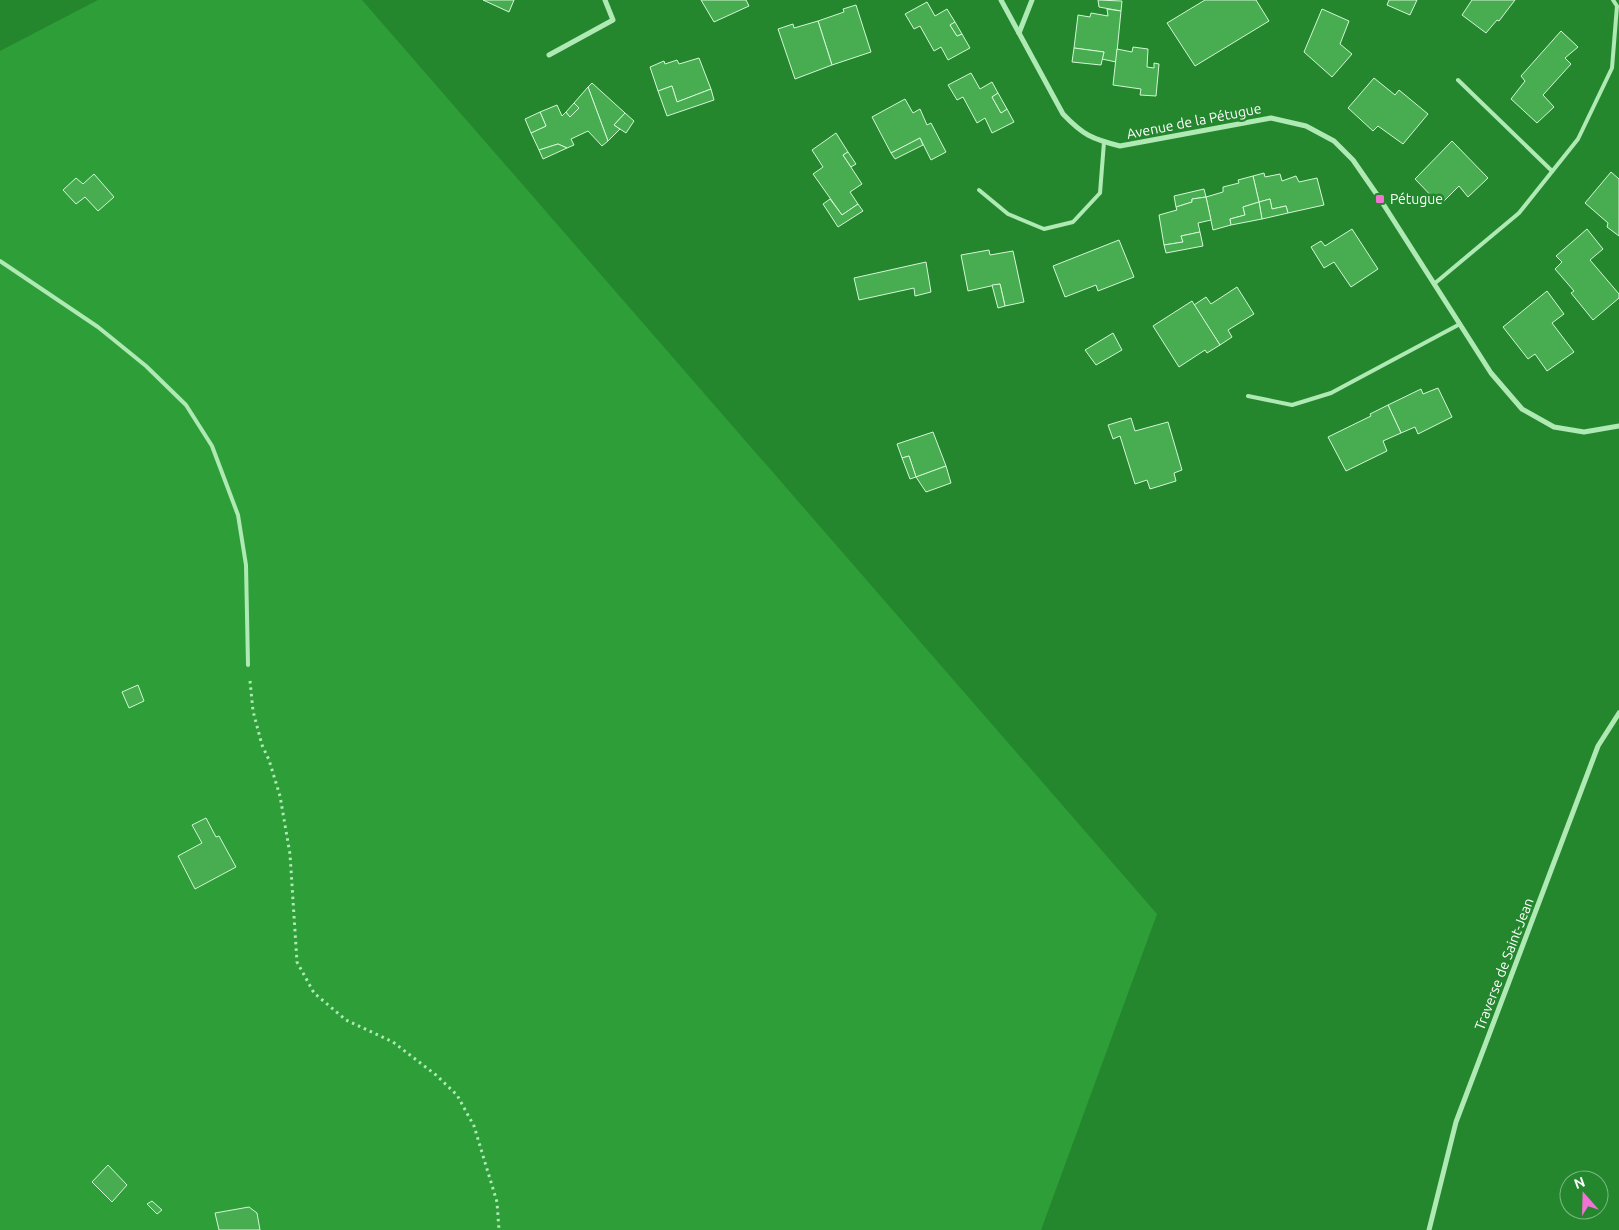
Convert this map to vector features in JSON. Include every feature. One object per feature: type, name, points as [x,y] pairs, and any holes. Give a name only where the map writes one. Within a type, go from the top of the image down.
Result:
[{"type":"street","points":[[549,56],[613,20],[605,0]]},
{"type":"street","name":"Avenue de la Pétugue","points":[[1001,0],[1063,114],[1077,128],[1096,140],[1120,146],[1272,118],[1306,126],[1334,141],[1353,160],[1380,199],[1491,373],[1522,409],[1554,427],[1584,432],[1619,426]]},
{"type":"street","points":[[1018,33],[1032,0]]},
{"type":"street","name":"Traverse de Saint-Jean","points":[[1430,1230],[1456,1122],[1598,746],[1619,713]]},
{"type":"lane","points":[[1434,284],[1519,212],[1578,138],[1612,68],[1617,6],[1613,0]]},
{"type":"lane","points":[[1458,80],[1552,171]]},
{"type":"lane","points":[[979,190],[1008,214],[1044,229],[1073,222],[1100,193],[1104,142]]},
{"type":"lane","points":[[0,261],[98,327],[146,366],[186,405],[212,446],[238,516],[246,564],[248,665]]},
{"type":"lane","points":[[1248,396],[1292,405],[1332,393],[1460,324]]},
{"type":"path","points":[[248,665],[253,711],[262,745],[269,760],[280,796],[290,854],[297,962],[314,993],[346,1020],[393,1042],[436,1075],[458,1095],[474,1126],[497,1202],[499,1230]]},
{"type":"green space","points":[[98,0],[362,0],[1157,914],[1041,1230],[0,1230],[0,51]]},
{"type":"building","points":[[483,0],[514,0],[509,12]]},
{"type":"building","points":[[701,0],[746,0],[749,6],[714,22]]},
{"type":"building","points":[[1098,0],[1122,1],[1121,11],[1099,7]]},
{"type":"building","points":[[1205,0],[1256,0],[1269,21],[1195,66],[1167,23]]},
{"type":"building","points":[[1389,0],[1417,0],[1410,15],[1387,5]]},
{"type":"building","points":[[1472,0],[1515,0],[1499,21],[1497,20],[1486,33],[1462,15]]},
{"type":"building","points":[[927,2],[935,16],[947,9],[955,22],[950,25],[957,36],[962,34],[970,48],[948,60],[941,47],[934,51],[920,26],[914,29],[905,14]]},
{"type":"building","points":[[856,5],[871,52],[832,65],[818,21],[844,12],[843,9]]},
{"type":"building","points":[[1107,9],[1121,11],[1116,62],[1102,59],[1104,52],[1074,48],[1078,15],[1090,17],[1091,13],[1108,16]]},
{"type":"building","points":[[1322,9],[1349,21],[1340,44],[1352,54],[1332,77],[1304,52]]},
{"type":"building","points":[[818,21],[832,65],[795,79],[778,29],[793,24],[794,28]]},
{"type":"building","points":[[955,22],[962,34],[957,36],[950,25]]},
{"type":"building","points":[[1561,31],[1578,47],[1565,58],[1571,64],[1543,95],[1554,107],[1537,123],[1511,99],[1525,81],[1521,76]]},
{"type":"building","points":[[1133,47],[1148,49],[1147,67],[1154,68],[1154,63],[1159,64],[1156,96],[1140,95],[1141,89],[1113,85],[1117,49],[1132,52]]},
{"type":"building","points":[[1074,48],[1104,52],[1101,65],[1072,62]]},
{"type":"building","points":[[699,58],[711,89],[677,102],[672,86],[658,91],[650,67],[664,61],[665,64],[677,60],[679,64]]},
{"type":"building","points":[[971,73],[980,89],[992,82],[998,93],[992,97],[1001,113],[1007,109],[1014,122],[992,133],[985,118],[977,123],[963,97],[957,100],[948,85]]},
{"type":"building","points":[[1374,78],[1395,95],[1399,90],[1428,114],[1403,144],[1378,126],[1373,131],[1348,108]]},
{"type":"building","points":[[592,83],[625,113],[614,125],[620,129],[608,141],[588,87]]},
{"type":"building","points":[[672,86],[677,102],[711,89],[714,100],[667,116],[658,91]]},
{"type":"building","points":[[588,87],[608,141],[602,146],[588,131],[571,139],[574,145],[567,148],[558,144],[539,150],[531,133],[546,126],[540,112],[557,105],[562,116],[566,112],[570,117],[579,108],[574,103]]},
{"type":"building","points":[[998,93],[1007,109],[1001,113],[992,97]]},
{"type":"building","points":[[905,99],[913,113],[920,109],[927,125],[931,123],[946,152],[931,160],[920,138],[891,153],[872,117]]},
{"type":"building","points":[[574,103],[579,108],[570,117],[566,112]]},
{"type":"building","points":[[540,112],[546,126],[531,133],[525,119]]},
{"type":"building","points":[[625,113],[634,121],[626,133],[614,125]]},
{"type":"building","points":[[836,133],[848,152],[843,155],[862,184],[850,192],[858,204],[842,215],[813,174],[823,167],[812,150]]},
{"type":"building","points":[[920,138],[923,145],[895,159],[891,153]]},
{"type":"building","points":[[1452,141],[1488,178],[1468,197],[1459,186],[1440,205],[1415,179]]},
{"type":"building","points":[[558,144],[567,148],[543,159],[539,150]]},
{"type":"building","points":[[848,152],[856,164],[851,167],[843,155]]},
{"type":"building","points":[[1611,172],[1619,179],[1619,236],[1607,227],[1608,223],[1585,203]]},
{"type":"building","points":[[1264,173],[1265,177],[1280,174],[1282,181],[1296,176],[1299,182],[1317,178],[1324,205],[1288,213],[1286,206],[1272,209],[1270,199],[1259,202],[1253,176]]},
{"type":"building","points":[[94,174],[114,197],[98,211],[85,197],[76,204],[63,190],[76,178],[83,184]]},
{"type":"building","points":[[1253,176],[1259,202],[1243,207],[1245,215],[1230,219],[1231,225],[1213,230],[1206,197],[1223,192],[1223,187],[1239,183],[1238,180]]},
{"type":"building","points":[[1204,189],[1206,197],[1192,199],[1192,202],[1176,207],[1174,196]]},
{"type":"building","points":[[1206,197],[1211,220],[1198,223],[1200,232],[1181,236],[1183,242],[1164,245],[1159,215],[1177,210],[1176,207],[1192,202],[1192,199]]},
{"type":"building","points":[[830,199],[842,215],[858,204],[863,211],[838,227],[823,204]]},
{"type":"building","points":[[1270,199],[1272,209],[1286,206],[1288,213],[1262,219],[1259,202]]},
{"type":"building","points":[[1259,202],[1262,219],[1231,225],[1230,219],[1245,215],[1243,207]]},
{"type":"building","points":[[1352,229],[1378,269],[1351,287],[1334,262],[1324,268],[1311,247],[1321,241],[1325,246]]},
{"type":"building","points":[[1587,229],[1603,249],[1590,260],[1619,294],[1619,298],[1593,320],[1571,293],[1574,291],[1555,269],[1562,262],[1556,256]]},
{"type":"building","points":[[1200,232],[1203,246],[1166,253],[1164,245],[1183,242],[1181,236]]},
{"type":"building","points":[[1119,240],[1134,277],[1098,291],[1096,285],[1065,297],[1053,266]]},
{"type":"building","points":[[989,250],[990,255],[1013,251],[1024,302],[1005,306],[1000,284],[968,291],[961,255]]},
{"type":"building","points":[[926,262],[931,292],[915,296],[914,288],[859,300],[854,278]]},
{"type":"building","points":[[1000,284],[1005,306],[998,308],[992,285]]},
{"type":"building","points":[[1237,287],[1254,314],[1228,330],[1232,337],[1220,345],[1194,305],[1206,297],[1211,304]]},
{"type":"building","points":[[1547,291],[1564,314],[1552,323],[1574,352],[1547,371],[1535,354],[1528,359],[1503,327]]},
{"type":"building","points":[[1192,301],[1220,345],[1207,353],[1205,350],[1179,367],[1153,326]]},
{"type":"building","points":[[1113,333],[1122,350],[1096,365],[1085,350]]},
{"type":"building","points":[[1438,388],[1452,417],[1418,434],[1415,427],[1401,433],[1388,405],[1421,389],[1423,394]]},
{"type":"building","points":[[1388,405],[1401,433],[1383,441],[1387,451],[1346,471],[1328,437],[1371,416],[1370,414]]},
{"type":"building","points":[[1131,418],[1135,431],[1168,422],[1182,470],[1174,473],[1176,481],[1150,489],[1147,480],[1135,484],[1120,436],[1113,439],[1108,425]]},
{"type":"building","points":[[933,432],[946,466],[916,477],[909,456],[902,458],[897,444]]},
{"type":"building","points":[[909,456],[916,477],[910,479],[902,458]]},
{"type":"building","points":[[946,466],[951,483],[926,492],[916,477]]},
{"type":"building","points":[[138,685],[144,701],[129,708],[122,692]]},
{"type":"building","points":[[206,818],[216,837],[219,836],[236,867],[195,889],[178,856],[202,843],[192,825]]},
{"type":"building","points":[[108,1165],[127,1185],[112,1202],[92,1182]]},
{"type":"building","points":[[152,1201],[162,1210],[157,1214],[147,1204]]},
{"type":"building","points":[[249,1207],[257,1213],[260,1230],[219,1230],[215,1213]]},
{"type":"place","name":"Pétugue","points":[[1380,199]]}]
